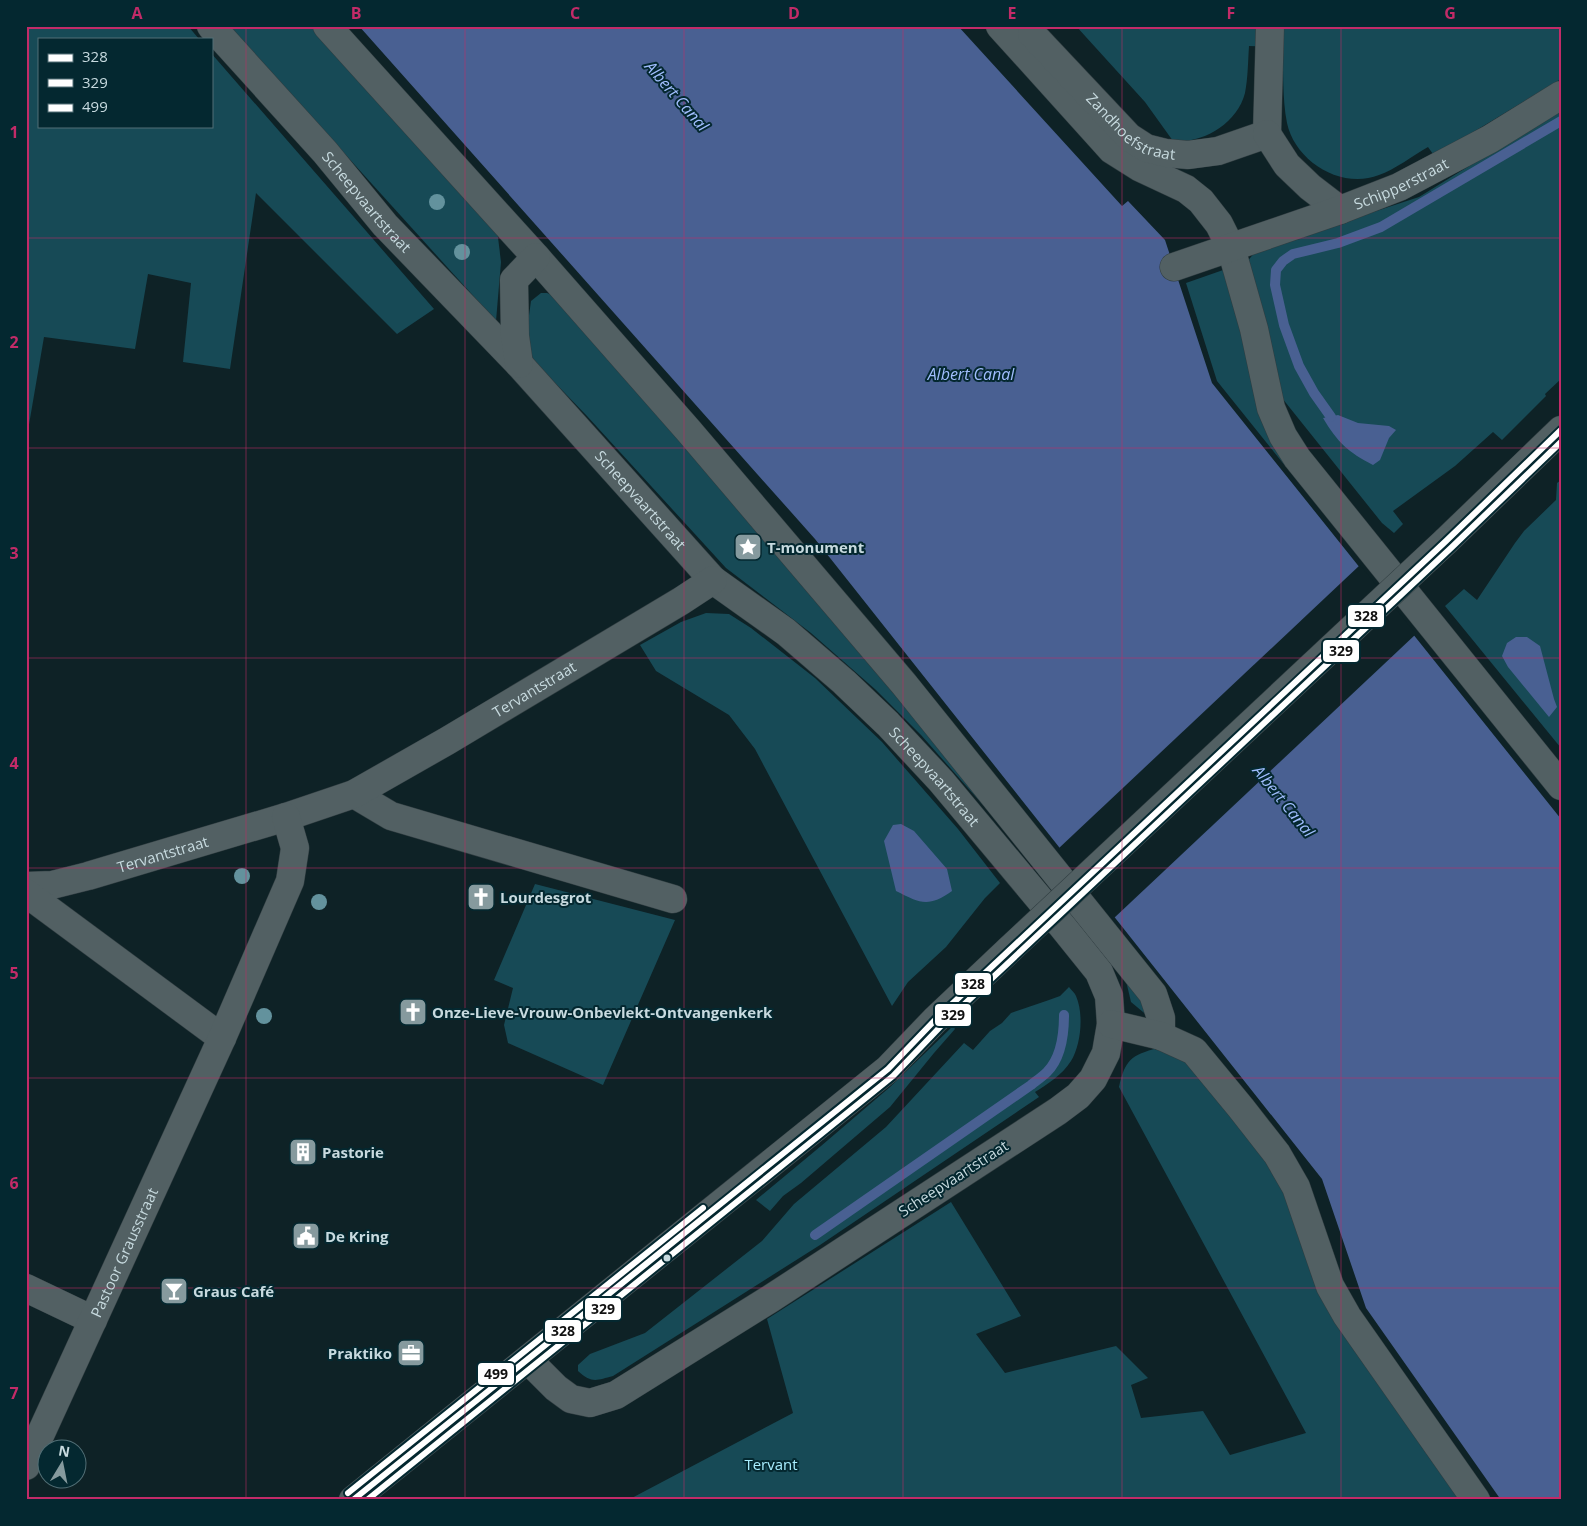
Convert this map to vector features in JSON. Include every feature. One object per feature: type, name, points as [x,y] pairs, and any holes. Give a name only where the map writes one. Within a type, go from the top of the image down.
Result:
[{"type":"street","name":"Scheepvaartstraat","points":[[211,26],[325,152],[384,225],[519,364],[713,580],[786,632],[844,682],[888,724],[941,781],[1099,972],[1109,996],[1111,1024],[1106,1053],[1093,1080],[1078,1096],[1058,1111],[770,1299],[616,1395],[590,1403],[571,1399],[556,1388],[528,1360]]},
{"type":"street","points":[[327,26],[536,257],[688,430],[897,677],[1148,986],[1153,994],[1161,1018],[1161,1036]]},
{"type":"street","points":[[1000,26],[1112,150],[1139,167],[1186,189],[1201,200],[1219,224],[1231,248],[1254,329],[1271,408],[1283,436],[1297,458],[1561,786]]},
{"type":"street","name":"Zandhoefstraat","points":[[1025,26],[1129,137],[1146,148],[1166,153],[1188,155],[1218,151],[1267,134]]},
{"type":"street","points":[[1270,26],[1267,134],[1286,165],[1310,187],[1340,210]]},
{"type":"street","name":"Schipperstraat","points":[[1174,267],[1340,210],[1399,187],[1490,139],[1561,95]]},
{"type":"street","points":[[519,364],[515,336],[514,280],[536,257]]},
{"type":"street","points":[[353,1500],[888,1069],[934,1020],[1446,541],[1561,430]]},
{"type":"street","name":"Tervantstraat","points":[[26,886],[52,885],[79,878],[286,817],[354,794],[447,741],[713,580]]},
{"type":"street","points":[[354,794],[390,816],[673,899]]},
{"type":"street","name":"Pastoor Grausstraat","points":[[26,1466],[222,1038],[290,881],[295,848],[286,817]]},
{"type":"street","points":[[26,892],[222,1038]]},
{"type":"street","points":[[1111,1024],[1161,1036],[1194,1051],[1277,1154],[1296,1187],[1330,1286],[1347,1316],[1476,1500]]},
{"type":"street","points":[[26,1288],[93,1320]]},
{"type":"green space","points":[[26,26],[188,26],[198,38],[38,38],[38,128],[212,128],[212,54],[434,309],[397,334],[256,193],[230,369],[183,362],[191,283],[148,274],[135,349],[44,337],[26,442]]},
{"type":"green space","points":[[229,26],[318,26],[497,229],[501,262],[496,321]]},
{"type":"green space","points":[[1076,26],[1561,26],[1561,79],[1447,148],[1433,154],[1428,147],[1385,173],[1364,179],[1350,179],[1322,169],[1299,149],[1292,137],[1287,123],[1284,104],[1282,47],[1249,46],[1245,93],[1241,104],[1234,114],[1217,130],[1206,135],[1184,141],[1173,141],[1145,102]]},
{"type":"green space","points":[[1561,109],[1561,379],[1502,440],[1493,432],[1455,466],[1393,511],[1403,524],[1394,533],[1382,523],[1278,393],[1246,263],[1255,252],[1266,247],[1419,197]]},
{"type":"green space","points":[[1226,269],[1252,371],[1364,561],[1217,381],[1186,283]]},
{"type":"green space","points":[[541,293],[555,296],[830,606],[1029,857],[921,735],[876,690],[811,633],[726,568],[587,416],[530,357],[526,337],[531,301]]},
{"type":"green space","points":[[1561,480],[1561,748],[1445,606],[1464,589],[1477,600],[1524,531],[1556,500],[1557,483]]},
{"type":"green space","points":[[706,613],[729,614],[751,628],[815,678],[882,742],[958,829],[1000,883],[985,898],[946,947],[908,982],[892,1006],[755,749],[729,715],[656,671],[640,645],[681,622]]},
{"type":"green space","points":[[535,884],[675,920],[603,1085],[508,1043],[504,1025],[513,988],[494,980]]},
{"type":"green space","points":[[1123,968],[1133,978],[1149,1017],[1131,1002]]},
{"type":"green space","points":[[1069,987],[1076,996],[1080,1012],[1081,1020],[1077,1047],[1071,1061],[1063,1071],[1035,1092],[1039,1097],[820,1245],[613,1376],[595,1380],[587,1378],[578,1371],[578,1365],[590,1354],[645,1333],[762,1241],[794,1204],[886,1127],[964,1043],[973,1050],[990,1031],[1002,1023],[1011,1013],[1060,996]]},
{"type":"green space","points":[[953,1026],[955,1029],[890,1107],[801,1183],[783,1196],[770,1211],[756,1200],[890,1087]]},
{"type":"green space","name":"Tervant","points":[[1158,1048],[1185,1058],[1265,1155],[1464,1500],[628,1500],[793,1413],[767,1319],[951,1202],[1021,1316],[976,1334],[1005,1373],[1116,1346],[1148,1378],[1131,1385],[1141,1418],[1203,1411],[1230,1455],[1306,1433],[1119,1087],[1124,1070],[1135,1056]]},
{"type":"water","name":"Albert Canal","points":[[359,26],[958,26],[1122,206],[1128,201],[1165,240],[1212,383],[1561,819],[1561,1500],[1501,1500],[1366,1308],[1322,1179],[815,539]]},
{"type":"water","points":[[1338,415],[1358,423],[1389,426],[1396,430],[1389,438],[1380,460],[1373,465],[1350,451],[1339,440],[1323,418]]},
{"type":"water","points":[[1516,637],[1527,637],[1540,646],[1557,707],[1549,717],[1508,667],[1502,656],[1507,643]]},
{"type":"water","points":[[901,824],[914,831],[947,869],[952,891],[936,900],[924,902],[896,891],[884,841],[893,825]]},
{"type":"pier","points":[[1360,565],[1416,634],[1113,919],[1058,849]]},
{"type":"waterway","points":[[1331,417],[1314,393],[1299,366],[1284,325],[1275,285],[1276,270],[1283,261],[1293,254],[1338,243],[1381,227],[1561,121]]},
{"type":"waterway","points":[[815,1235],[1045,1074],[1059,1053],[1064,1015]]},
{"type":"transit line","name":"328","points":[[353,1500],[888,1069],[935,1020],[1446,541],[1561,430]]},
{"type":"transit line","name":"329","points":[[367,1500],[893,1076],[941,1026],[1452,547],[1561,442]]},
{"type":"transit line","name":"499","points":[[348,1493],[703,1208]]},
{"type":"place","name":"T-monument","points":[[748,547]]},
{"type":"place","name":"Lourdesgrot","points":[[481,897]]},
{"type":"place","name":"Onze-Lieve-Vrouw-Onbevlekt-Ontvangenkerk","points":[[413,1012]]},
{"type":"place","name":"Pastorie","points":[[303,1152]]},
{"type":"place","name":"De Kring","points":[[306,1236]]},
{"type":"place","name":"Graus Café","points":[[174,1291]]},
{"type":"place","name":"Praktiko","points":[[411,1353]]}]
